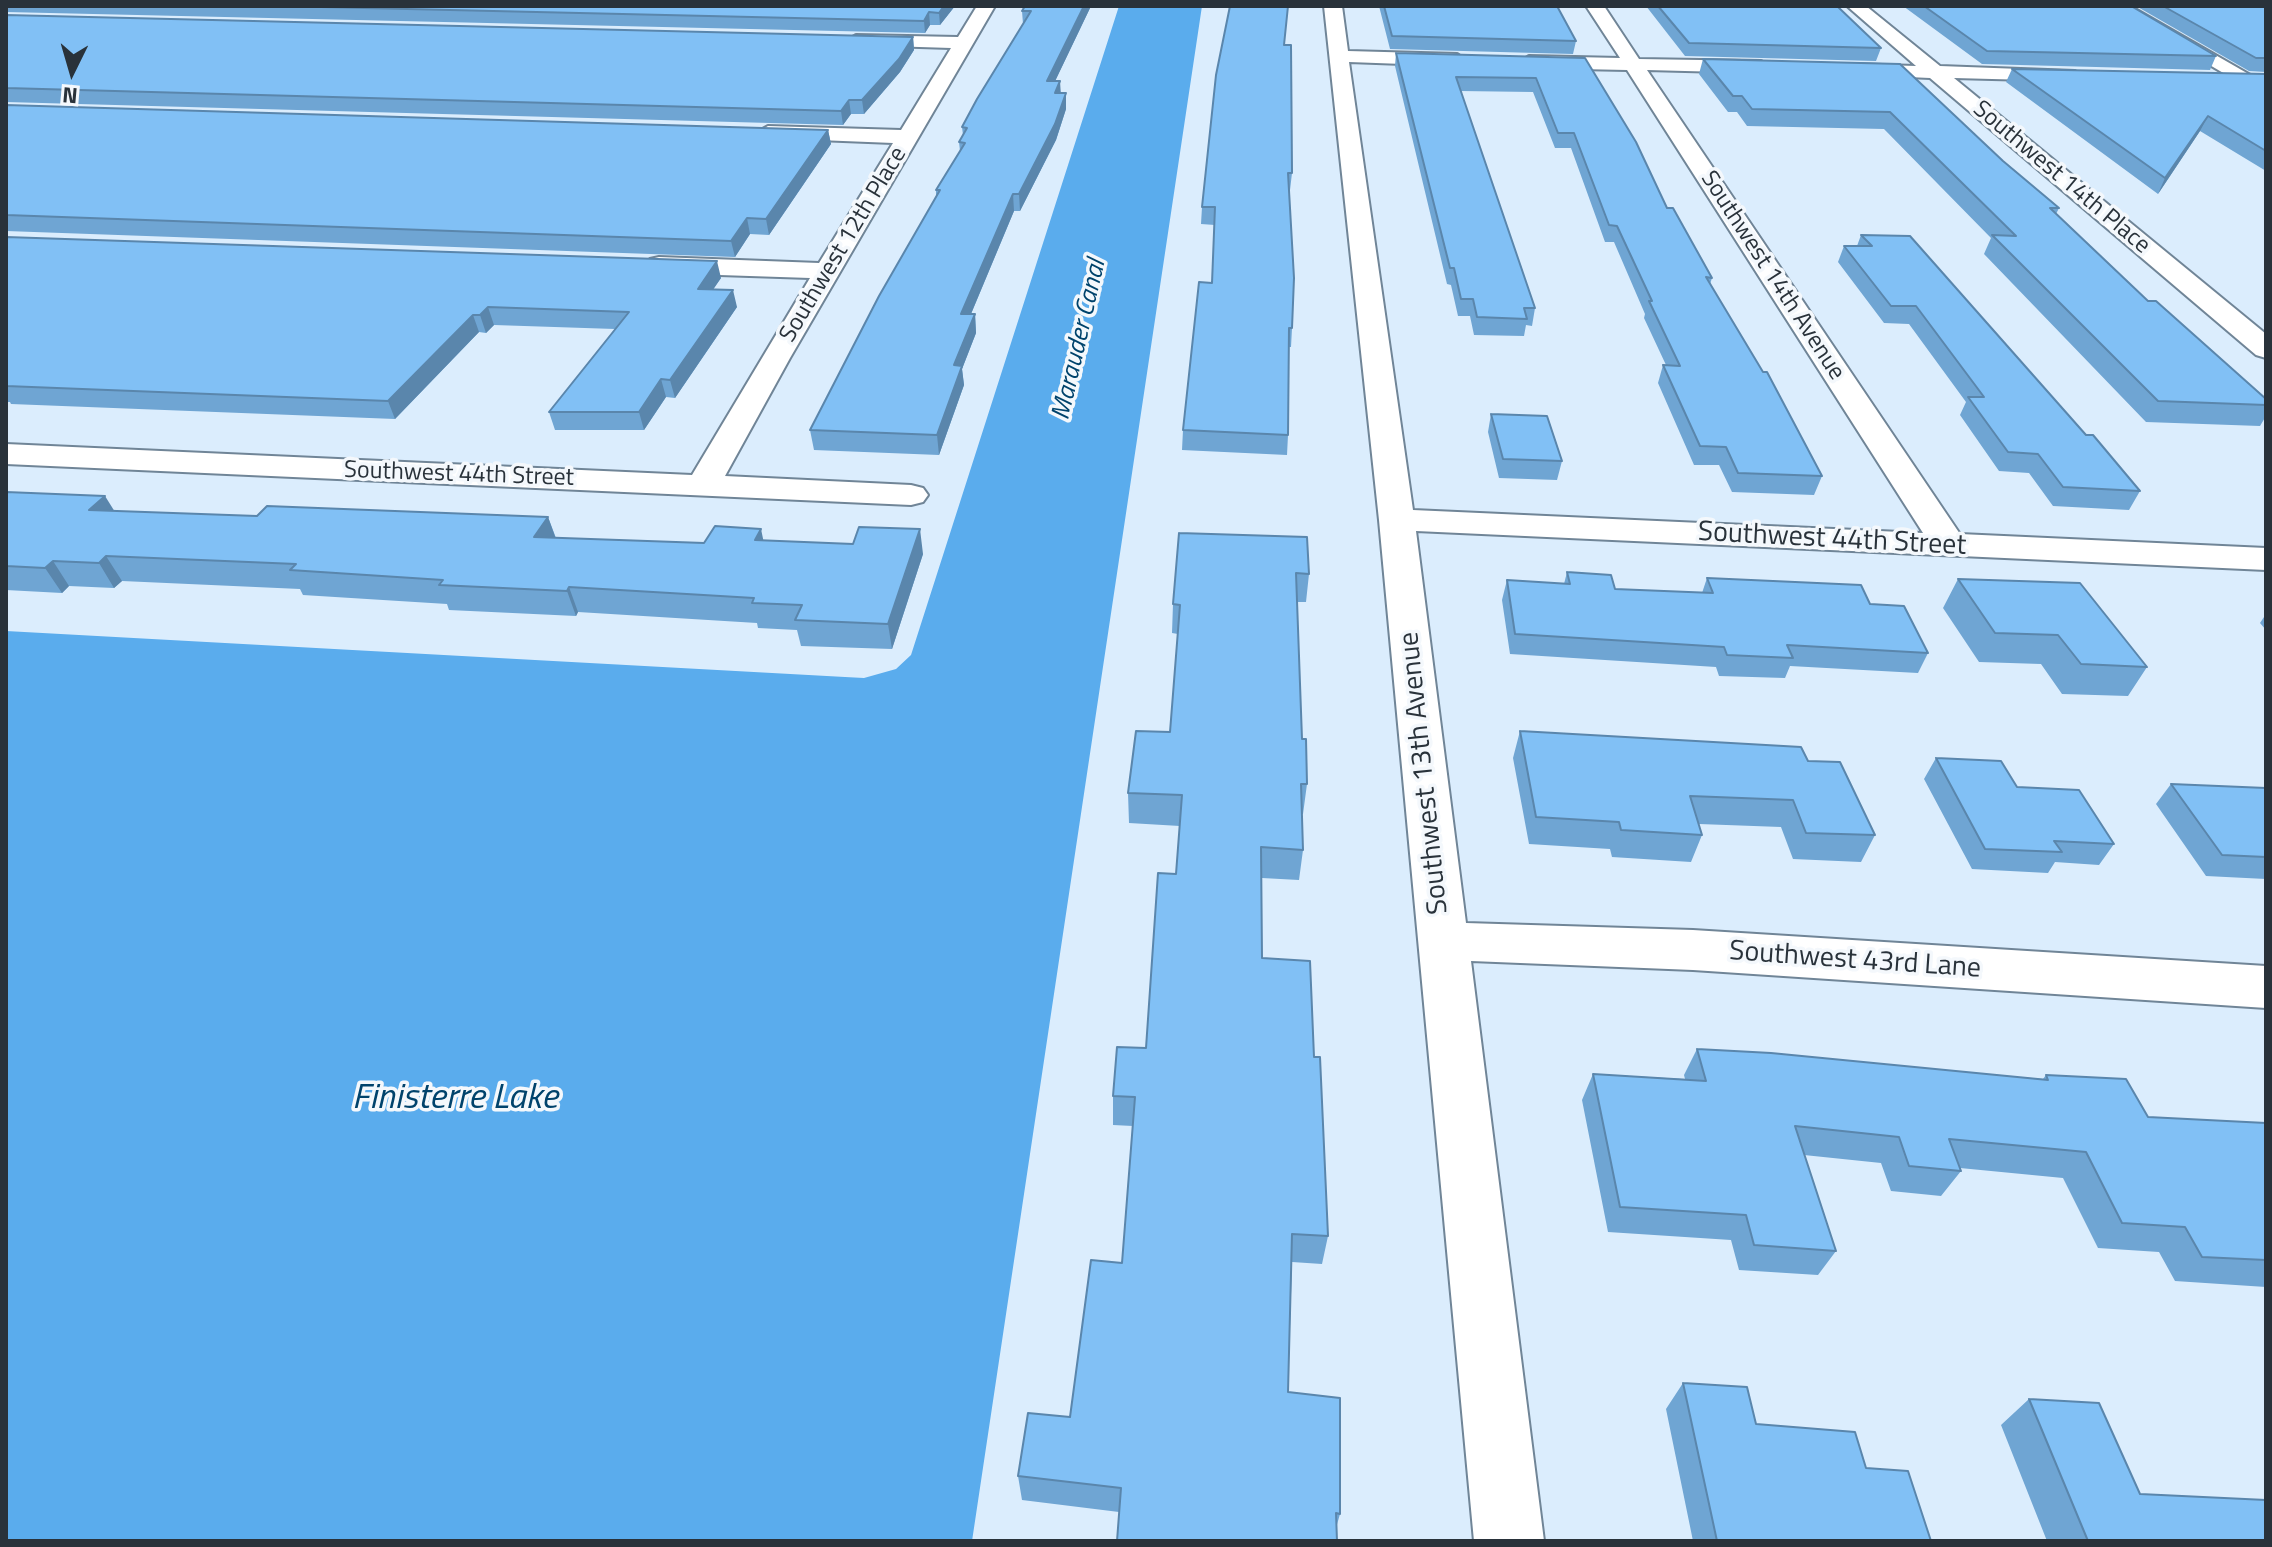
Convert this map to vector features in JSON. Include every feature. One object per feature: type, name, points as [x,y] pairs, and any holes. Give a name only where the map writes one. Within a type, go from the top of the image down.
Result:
[{"type":"street","name":"Southwest 12th Place","points":[[703,485],[986,6]]},
{"type":"street","name":"Southwest 13th Avenue","points":[[1333,6],[1397,520],[1509,1541]]},
{"type":"street","name":"Southwest 14th Avenue","points":[[1595,6],[1949,545]]},
{"type":"street","name":"Southwest 14th Place","points":[[1856,6],[2266,349]]},
{"type":"street","points":[[2118,6],[2266,92]]},
{"type":"street","points":[[839,39],[965,43]]},
{"type":"street","points":[[1339,56],[1474,60]]},
{"type":"street","points":[[1506,61],[1776,68]]},
{"type":"street","points":[[1824,69],[2090,76]]},
{"type":"street","points":[[2198,78],[2266,80]]},
{"type":"street","points":[[749,131],[910,137]]},
{"type":"street","points":[[642,264],[828,271]]},
{"type":"street","name":"Southwest 44th Street","points":[[6,454],[911,495]]},
{"type":"street","name":"Southwest 44th Street","points":[[1397,520],[2266,559]]},
{"type":"street","name":"Southwest 43rd Lane","points":[[1443,941],[1693,950],[2266,987]]},
{"type":"water","name":"Finisterre Lake","points":[[1119,6],[1202,6],[972,1541],[6,1541],[6,631],[864,678],[896,669],[911,655]]},
{"type":"building","points":[[278,6],[944,6],[939,13],[929,12],[924,21]]},
{"type":"building","points":[[1025,6],[1084,6],[1047,81],[1060,81],[1055,93],[1066,93],[1055,124],[1019,194],[1013,194],[961,314],[975,314],[954,365],[962,366],[937,435],[810,430],[879,296],[940,190],[936,190],[965,143],[959,142],[967,128],[962,127],[1031,11],[1022,11]]},
{"type":"building","points":[[1230,6],[1288,6],[1284,45],[1291,45],[1292,173],[1288,173],[1294,278],[1292,328],[1289,328],[1288,435],[1183,430],[1199,282],[1212,283],[1215,207],[1202,207],[1216,75]]},
{"type":"building","points":[[1384,6],[1557,6],[1576,41],[1392,36]]},
{"type":"building","points":[[1658,6],[1837,6],[1881,48],[1689,43]]},
{"type":"building","points":[[1924,6],[2131,6],[2216,56],[1987,51]]},
{"type":"building","points":[[2163,6],[2266,6],[2266,58],[2256,58]]},
{"type":"building","points":[[6,15],[913,37],[899,59],[862,100],[849,100],[841,111],[6,88]]},
{"type":"building","points":[[1396,53],[1585,58],[1636,142],[1667,208],[1673,208],[1712,278],[1706,277],[1763,372],[1767,372],[1822,476],[1738,473],[1726,447],[1700,446],[1663,365],[1680,366],[1649,301],[1652,301],[1617,226],[1609,225],[1574,133],[1558,133],[1536,78],[1456,77],[1535,308],[1524,308],[1527,319],[1477,317],[1473,299],[1461,299],[1454,268],[1450,268]]},
{"type":"building","points":[[1703,59],[1900,64],[2003,161],[2059,208],[2050,208],[2148,301],[2156,301],[2266,399],[2266,405],[2158,401],[1992,235],[2016,236],[1890,112],[1752,109],[1742,96],[1733,96]]},
{"type":"building","points":[[2012,69],[2266,74],[2266,151],[2208,116],[2165,178]]},
{"type":"building","points":[[6,105],[828,130],[766,219],[747,218],[731,241],[6,215]]},
{"type":"building","points":[[1861,235],[1910,236],[2086,435],[2093,435],[2140,491],[2063,487],[2038,454],[2008,452],[1968,397],[1984,397],[1916,306],[1891,306],[1844,246],[1872,246]]},
{"type":"building","points":[[6,237],[717,261],[698,289],[733,290],[670,380],[661,379],[639,412],[549,412],[629,312],[488,307],[480,315],[473,315],[388,401],[6,386]]},
{"type":"building","points":[[1491,414],[1547,416],[1562,461],[1503,459]]},
{"type":"building","points":[[6,492],[105,496],[89,510],[257,516],[267,506],[548,517],[534,537],[704,543],[715,526],[761,529],[755,540],[853,544],[859,527],[920,529],[888,624],[795,620],[802,605],[752,603],[754,598],[569,587],[567,591],[439,585],[443,580],[290,570],[296,564],[106,556],[99,563],[53,561],[45,568],[6,566]]},
{"type":"building","points":[[1179,533],[1307,537],[1309,574],[1296,573],[1302,739],[1306,739],[1307,784],[1301,784],[1303,850],[1261,847],[1262,958],[1310,961],[1314,1057],[1320,1057],[1328,1236],[1292,1234],[1288,1392],[1340,1398],[1340,1514],[1336,1513],[1337,1541],[1117,1541],[1121,1488],[1018,1476],[1028,1413],[1070,1417],[1091,1260],[1122,1263],[1135,1097],[1113,1096],[1117,1047],[1146,1048],[1158,873],[1176,874],[1182,795],[1128,793],[1136,731],[1170,732],[1180,605],[1173,604]]},
{"type":"building","points":[[1567,572],[1611,575],[1615,589],[1713,593],[1707,578],[1861,585],[1870,604],[1904,606],[1928,653],[1787,645],[1793,658],[1727,655],[1724,647],[1515,634],[1507,580],[1570,584]]},
{"type":"building","points":[[1958,579],[2080,583],[2147,667],[2081,664],[2058,635],[1995,633]]},
{"type":"building","points":[[1520,731],[1801,747],[1808,761],[1840,762],[1875,835],[1806,833],[1793,800],[1690,796],[1702,835],[1621,830],[1619,822],[1536,817]]},
{"type":"building","points":[[1936,758],[2001,761],[2017,787],[2079,790],[2114,844],[2054,841],[2062,852],[1985,849]]},
{"type":"building","points":[[2171,784],[2266,788],[2266,857],[2222,855]]},
{"type":"building","points":[[1697,1049],[1771,1053],[2048,1080],[2046,1075],[2126,1079],[2148,1117],[2266,1123],[2266,1260],[2202,1257],[2185,1227],[2122,1223],[2086,1152],[1949,1139],[1961,1171],[1909,1166],[1899,1137],[1795,1126],[1836,1251],[1754,1245],[1746,1215],[1620,1207],[1593,1074],[1706,1081]]},
{"type":"building","points":[[1683,1383],[1747,1387],[1756,1424],[1855,1432],[1866,1468],[1908,1471],[1931,1541],[1717,1541]]},
{"type":"building","points":[[2029,1399],[2099,1403],[2140,1494],[2266,1500],[2266,1541],[2088,1541]]},
{"type":"water label","name":"Marauder Canal","points":[[1080,340]]}]
